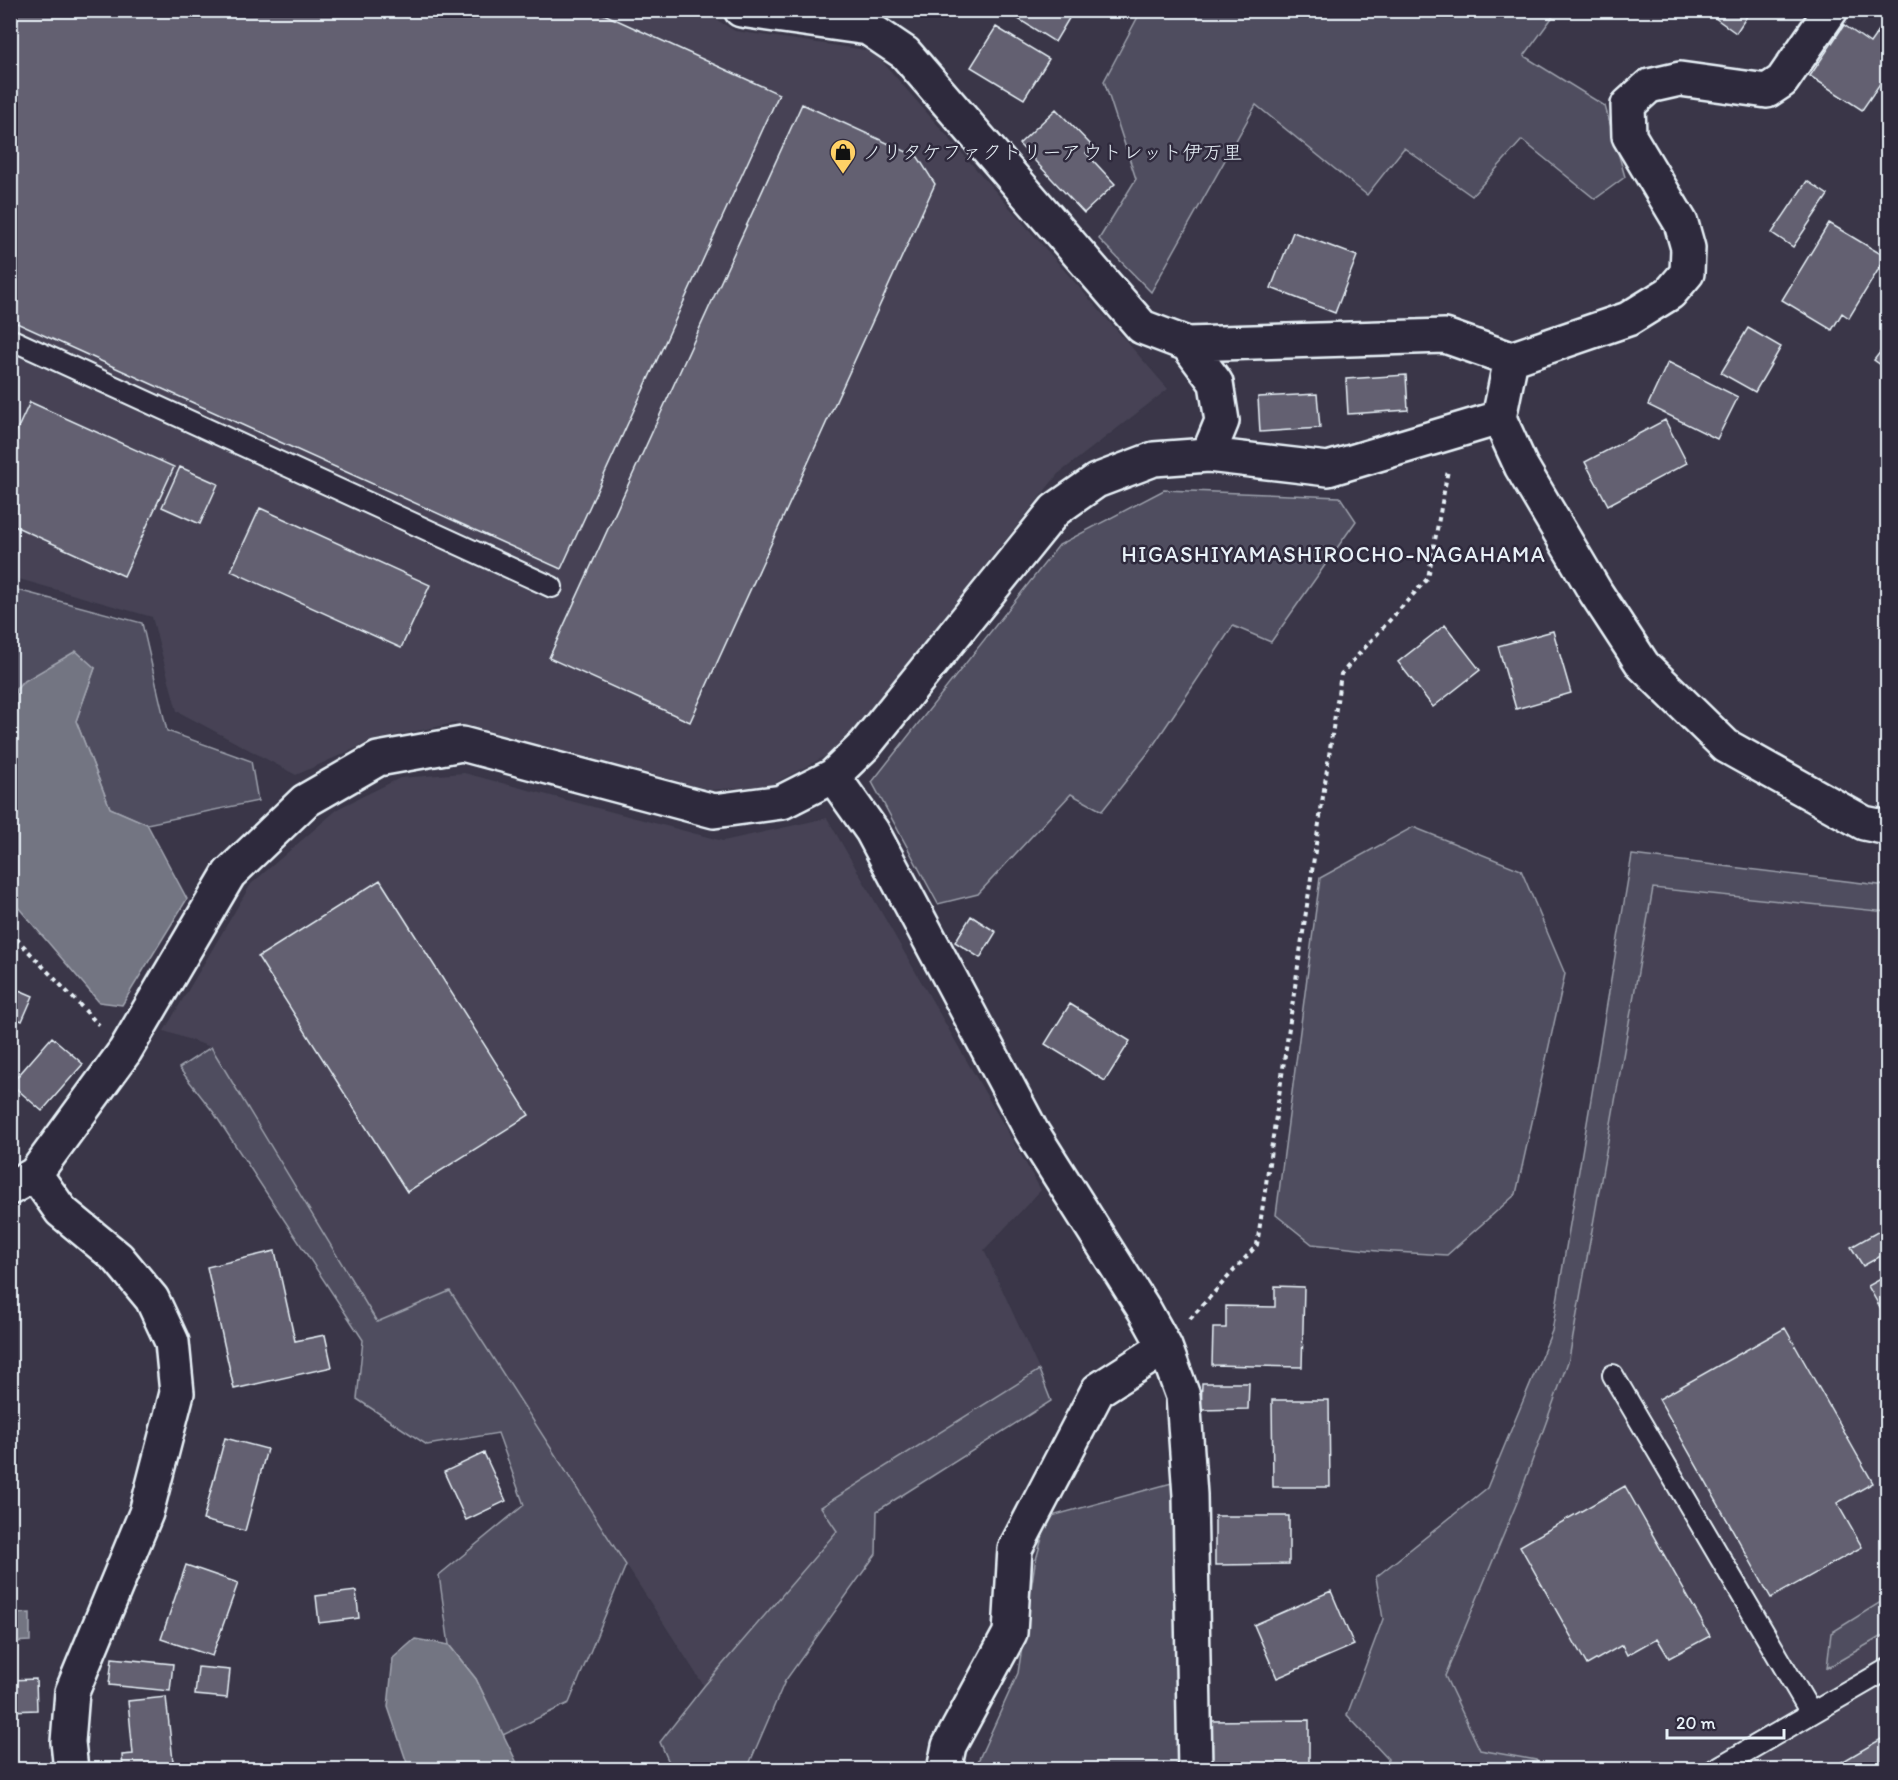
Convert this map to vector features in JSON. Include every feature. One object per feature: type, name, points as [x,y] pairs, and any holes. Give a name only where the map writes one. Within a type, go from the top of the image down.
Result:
[{"type":"street","points":[[741,10],[868,28],[905,53],[1142,327],[1187,345],[1445,336],[1510,359],[1628,319],[1670,294],[1687,273],[1688,248],[1681,222],[1629,136],[1628,105],[1649,86],[1680,79],[1767,91],[1782,81],[1831,10]]},
{"type":"street","points":[[1187,345],[1216,383],[1222,421],[1209,455]]},
{"type":"street","points":[[1510,359],[1499,418],[1521,466],[1596,593],[1643,665],[1726,746],[1864,823],[1887,828]]},
{"type":"street","points":[[71,1770],[68,1742],[72,1692],[146,1513],[177,1393],[172,1342],[152,1299],[118,1258],[22,1181],[125,1052],[229,874],[305,801],[378,759],[462,744],[714,810],[782,802],[833,776],[865,745],[1055,510],[1096,481],[1154,459],[1209,455],[1328,469],[1499,418]]},
{"type":"street","points":[[833,776],[872,831],[1032,1132],[1145,1311],[1165,1347],[1183,1396],[1187,1462],[1195,1770]]},
{"type":"street","points":[[944,1770],[949,1746],[1010,1633],[1015,1549],[1098,1390],[1165,1347]]},
{"type":"lane","points":[[10,339],[552,587]]},
{"type":"lane","points":[[1613,1375],[1811,1713]]},
{"type":"lane","points":[[1714,1770],[1887,1669]]},
{"type":"path","points":[[1165,1347],[1257,1245],[1341,674],[1428,578],[1455,431]]},
{"type":"path","points":[[10,932],[125,1052]]},
{"type":"shaded area","points":[[700,10],[735,31],[873,51],[1168,389],[1058,474],[839,749],[771,785],[711,790],[455,723],[374,740],[296,775],[177,711],[152,617],[12,577],[11,11]]},
{"type":"shaded area","points":[[1141,11],[1557,11],[1524,56],[1605,106],[1625,177],[1595,199],[1522,140],[1472,196],[1404,148],[1367,195],[1256,105],[1151,292],[1099,239],[1136,179],[1104,81]]},
{"type":"shaded area","points":[[1164,490],[1340,497],[1356,521],[1271,642],[1233,626],[1148,753],[1102,811],[1071,794],[978,894],[938,904],[872,782],[1059,545]]},
{"type":"shaded area","points":[[10,588],[142,623],[167,731],[251,761],[258,801],[147,824],[110,808],[76,721],[95,668],[21,683],[11,695]]},
{"type":"shaded area","points":[[464,773],[723,841],[827,818],[1041,1190],[984,1250],[1039,1370],[821,1506],[837,1531],[704,1686],[450,1291],[377,1322],[211,1047],[164,1031],[251,884],[339,808],[400,778]]},
{"type":"shaded area","points":[[1413,827],[1521,870],[1565,974],[1516,1194],[1447,1255],[1312,1244],[1276,1215],[1320,878]]},
{"type":"shaded area","points":[[1632,855],[1887,886],[1887,1769],[1474,1769],[1429,1676],[1546,1371]]},
{"type":"shaded area","points":[[1632,855],[1887,886],[1887,912],[1653,888],[1569,1359],[1518,1500],[1445,1676],[1480,1750],[1536,1760],[1542,1769],[1387,1769],[1388,1759],[1347,1715],[1383,1619],[1376,1577],[1487,1488],[1552,1331]]},
{"type":"shaded area","points":[[211,1047],[377,1322],[450,1291],[626,1565],[569,1703],[503,1735],[476,1679],[449,1645],[439,1575],[524,1505],[498,1433],[427,1445],[357,1399],[363,1340],[214,1113],[179,1068]]},
{"type":"shaded area","points":[[1039,1370],[1051,1401],[877,1511],[876,1554],[785,1681],[747,1769],[672,1769],[660,1742],[704,1686],[837,1531],[821,1507]]},
{"type":"shaded area","points":[[1179,1481],[1180,1769],[974,1770],[1018,1673],[1035,1563],[1048,1517]]},
{"type":"shaded area","points":[[1887,1598],[1887,1633],[1827,1668],[1831,1633]]},
{"type":"water","points":[[76,651],[95,668],[76,721],[110,808],[147,824],[187,899],[122,1005],[99,1002],[11,899],[11,700],[21,683]]},
{"type":"water","points":[[30,1613],[30,1641],[11,1642],[11,1614]]},
{"type":"water","points":[[415,1639],[449,1645],[476,1679],[520,1769],[409,1769],[388,1707],[393,1658]]},
{"type":"building","points":[[10,10],[595,10],[779,94],[561,569],[10,320]]},
{"type":"building","points":[[1004,10],[1074,10],[1055,42]]},
{"type":"building","points":[[1704,10],[1751,10],[1736,33]]},
{"type":"building","points":[[1884,23],[1888,25],[1888,72],[1862,110],[1810,76],[1844,25],[1870,43]]},
{"type":"building","points":[[996,27],[1049,59],[1024,99],[971,67]]},
{"type":"building","points":[[802,104],[918,157],[935,184],[690,722],[549,658]]},
{"type":"building","points":[[1056,109],[1093,147],[1086,153],[1115,184],[1084,213],[1019,144]]},
{"type":"building","points":[[1807,181],[1828,195],[1793,247],[1772,233]]},
{"type":"building","points":[[1829,223],[1886,257],[1849,318],[1842,313],[1832,330],[1782,300]]},
{"type":"building","points":[[1293,232],[1357,256],[1335,313],[1271,288]]},
{"type":"building","points":[[1748,328],[1781,347],[1755,392],[1721,373]]},
{"type":"building","points":[[1888,342],[1888,370],[1874,360]]},
{"type":"building","points":[[1668,362],[1738,397],[1717,439],[1648,405]]},
{"type":"building","points":[[1406,375],[1408,410],[1348,414],[1346,379]]},
{"type":"building","points":[[1317,394],[1320,428],[1260,432],[1258,397]]},
{"type":"building","points":[[30,402],[174,467],[124,576],[10,524],[10,445]]},
{"type":"building","points":[[1665,420],[1687,463],[1608,505],[1585,462]]},
{"type":"building","points":[[180,467],[218,484],[200,524],[162,507]]},
{"type":"building","points":[[260,508],[430,585],[401,648],[231,571]]},
{"type":"building","points":[[1445,625],[1480,670],[1433,707],[1398,662]]},
{"type":"building","points":[[1553,631],[1571,693],[1516,709],[1498,646]]},
{"type":"building","points":[[380,880],[529,1115],[407,1192],[258,957]]},
{"type":"building","points":[[971,916],[996,932],[980,958],[955,942]]},
{"type":"building","points":[[12,987],[33,996],[22,1021],[10,1016]]},
{"type":"building","points":[[1070,1004],[1130,1041],[1105,1081],[1045,1044]]},
{"type":"building","points":[[52,1037],[83,1064],[42,1111],[11,1084]]},
{"type":"building","points":[[1888,1226],[1888,1252],[1863,1266],[1851,1247]]},
{"type":"building","points":[[275,1251],[295,1341],[325,1335],[332,1367],[234,1389],[207,1267]]},
{"type":"building","points":[[1888,1275],[1888,1321],[1868,1286]]},
{"type":"building","points":[[1275,1286],[1304,1287],[1302,1367],[1212,1365],[1213,1328],[1226,1328],[1226,1306],[1275,1307]]},
{"type":"building","points":[[1785,1328],[1873,1483],[1837,1503],[1862,1547],[1771,1598],[1659,1399]]},
{"type":"building","points":[[1202,1383],[1249,1383],[1248,1409],[1201,1410]]},
{"type":"building","points":[[1272,1400],[1329,1400],[1330,1487],[1273,1487]]},
{"type":"building","points":[[225,1438],[267,1449],[245,1531],[203,1520]]},
{"type":"building","points":[[484,1453],[506,1501],[466,1520],[444,1472]]},
{"type":"building","points":[[1625,1486],[1710,1636],[1669,1658],[1657,1638],[1627,1655],[1622,1645],[1587,1665],[1520,1546]]},
{"type":"building","points":[[1215,1516],[1289,1516],[1289,1564],[1215,1565]]},
{"type":"building","points":[[186,1565],[238,1583],[212,1656],[161,1639]]},
{"type":"building","points":[[356,1591],[359,1618],[319,1623],[316,1596]]},
{"type":"building","points":[[1331,1591],[1354,1645],[1277,1678],[1254,1625]]},
{"type":"building","points":[[112,1658],[173,1664],[170,1691],[109,1685]]},
{"type":"building","points":[[198,1667],[230,1670],[227,1698],[195,1695]]},
{"type":"building","points":[[36,1679],[37,1710],[10,1711],[10,1680]]},
{"type":"building","points":[[166,1697],[174,1770],[123,1770],[122,1755],[133,1754],[128,1701]]},
{"type":"building","points":[[1309,1720],[1309,1764],[1210,1765],[1210,1721]]},
{"type":"building","points":[[1888,1735],[1888,1770],[1828,1770]]},
{"type":"place","name":"ノリタケファクトリーアウトレット伊万里","points":[[843,175]]},
{"type":"district","name":"HIGASHIYAMASHIROCHO-NAGAHAMA","points":[[1334,554]]}]
